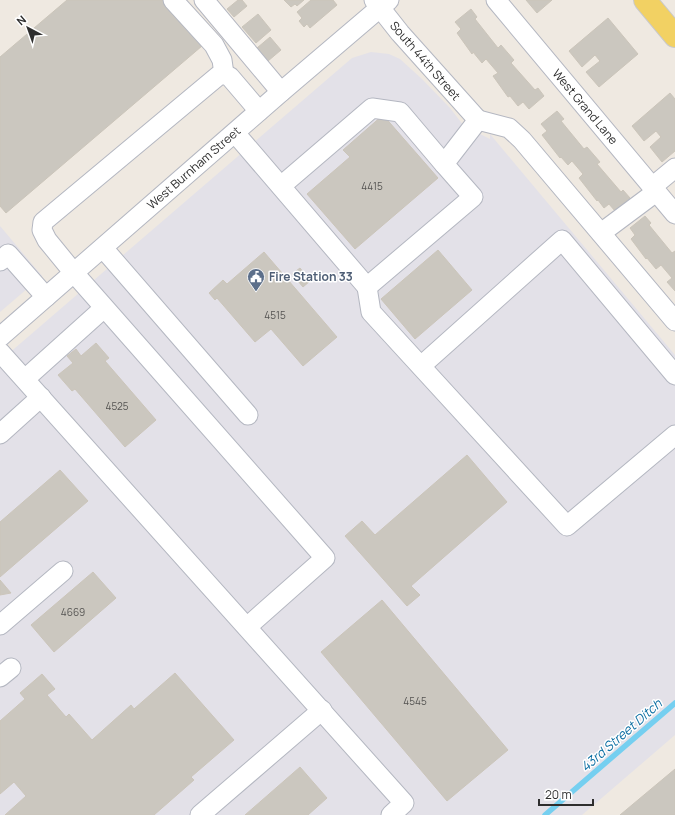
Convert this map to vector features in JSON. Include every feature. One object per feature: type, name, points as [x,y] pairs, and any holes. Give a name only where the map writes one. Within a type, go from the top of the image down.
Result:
[{"type":"main road","points":[[645,0],[675,36]]},
{"type":"street","points":[[173,0],[214,45],[222,60],[224,74],[230,78],[259,111]]},
{"type":"street","points":[[204,0],[281,92]]},
{"type":"street","name":"West Grand Lane","points":[[496,0],[675,214]]},
{"type":"street","name":"West Burnham Street","points":[[0,337],[235,133],[381,3]]},
{"type":"street","name":"South 44th Street","points":[[381,3],[400,33],[478,120]]},
{"type":"street","points":[[224,74],[218,76],[43,222],[42,230],[47,240],[104,308],[324,558],[247,627]]},
{"type":"street","points":[[281,186],[372,108],[400,112],[473,197],[367,287]]},
{"type":"street","points":[[444,164],[478,120],[508,128],[514,132],[675,321]]},
{"type":"street","points":[[235,133],[367,287],[371,312],[567,526],[675,435]]},
{"type":"street","points":[[601,233],[654,190],[675,168]]},
{"type":"street","points":[[421,366],[562,240],[675,375]]},
{"type":"street","points":[[103,248],[248,415]]},
{"type":"street","points":[[0,261],[8,254],[46,297]]},
{"type":"street","points":[[25,379],[104,308]]},
{"type":"street","points":[[0,352],[404,803],[391,815]]},
{"type":"street","points":[[0,434],[41,397]]},
{"type":"street","points":[[0,625],[63,571]]},
{"type":"street","points":[[200,815],[322,710]]},
{"type":"shaded area","points":[[371,52],[389,54],[400,59],[450,108],[464,126],[490,139],[490,134],[675,355],[675,735],[582,815],[0,815],[0,361],[352,58]]},
{"type":"shaded area","points":[[0,226],[42,276],[0,312]]},
{"type":"building","points":[[67,0],[163,0],[202,46],[6,213],[0,206],[0,57]]},
{"type":"building","points":[[238,0],[242,0],[247,6],[234,17],[227,9]]},
{"type":"building","points":[[284,0],[304,0],[297,6],[295,4],[291,7]]},
{"type":"building","points":[[311,0],[333,0],[337,5],[310,28],[307,24],[304,27],[299,21],[302,18],[297,12]]},
{"type":"building","points":[[526,0],[552,0],[537,13]]},
{"type":"building","points":[[471,9],[477,17],[475,19],[498,48],[501,45],[514,60],[511,63],[535,90],[538,88],[544,96],[529,109],[523,102],[518,106],[510,96],[508,97],[493,76],[498,73],[486,59],[482,63],[473,52],[472,54],[457,33],[461,29],[455,22]]},
{"type":"building","points":[[258,14],[271,30],[256,43],[242,27]]},
{"type":"building","points":[[608,18],[638,54],[599,87],[586,72],[600,61],[595,55],[582,67],[569,51]]},
{"type":"building","points":[[270,37],[281,50],[268,61],[257,48]]},
{"type":"building","points":[[670,93],[675,99],[675,151],[662,162],[650,147],[661,137],[656,131],[644,141],[632,126]]},
{"type":"building","points":[[557,111],[564,119],[561,121],[584,149],[587,147],[600,162],[597,164],[621,192],[623,190],[630,198],[615,211],[609,204],[604,208],[598,200],[597,201],[579,178],[583,174],[572,161],[568,165],[561,157],[560,158],[542,135],[547,131],[541,124]]},
{"type":"building","points":[[383,115],[438,178],[355,249],[307,194],[350,157],[343,150]]},
{"type":"building","points":[[645,216],[651,223],[649,225],[672,253],[675,251],[675,291],[667,282],[672,278],[661,265],[656,269],[647,258],[646,259],[631,239],[635,235],[630,228]]},
{"type":"building","points":[[438,250],[472,290],[415,339],[381,299]]},
{"type":"building","points":[[264,252],[337,337],[303,366],[271,329],[255,342],[217,298],[215,300],[209,293],[223,280],[227,284]]},
{"type":"building","points":[[300,268],[310,281],[303,287],[292,274]]},
{"type":"building","points":[[96,343],[109,358],[105,361],[156,420],[125,447],[75,389],[72,391],[58,375],[73,363],[67,356],[76,349],[81,356]]},
{"type":"building","points":[[467,455],[507,502],[411,586],[420,595],[407,606],[345,536],[362,521],[375,535]]},
{"type":"building","points":[[60,470],[88,501],[0,577],[0,522]]},
{"type":"building","points":[[93,572],[116,598],[54,652],[31,625]]},
{"type":"building","points":[[0,580],[11,593],[0,595]]},
{"type":"building","points":[[382,600],[508,750],[447,801],[321,652]]},
{"type":"building","points":[[175,673],[234,740],[191,777],[194,780],[154,815],[5,815],[26,796],[14,782],[0,794],[0,721],[25,699],[20,693],[42,674],[55,689],[47,695],[66,717],[69,714],[92,740],[131,705],[134,709]]},
{"type":"building","points":[[300,767],[327,798],[308,815],[245,815]]},
{"type":"building","points":[[675,769],[675,815],[620,815]]},
{"type":"waterway","name":"43rd Street Ditch","points":[[545,815],[675,703]]},
{"type":"place","name":"Fire Station 33","points":[[256,292]]}]
